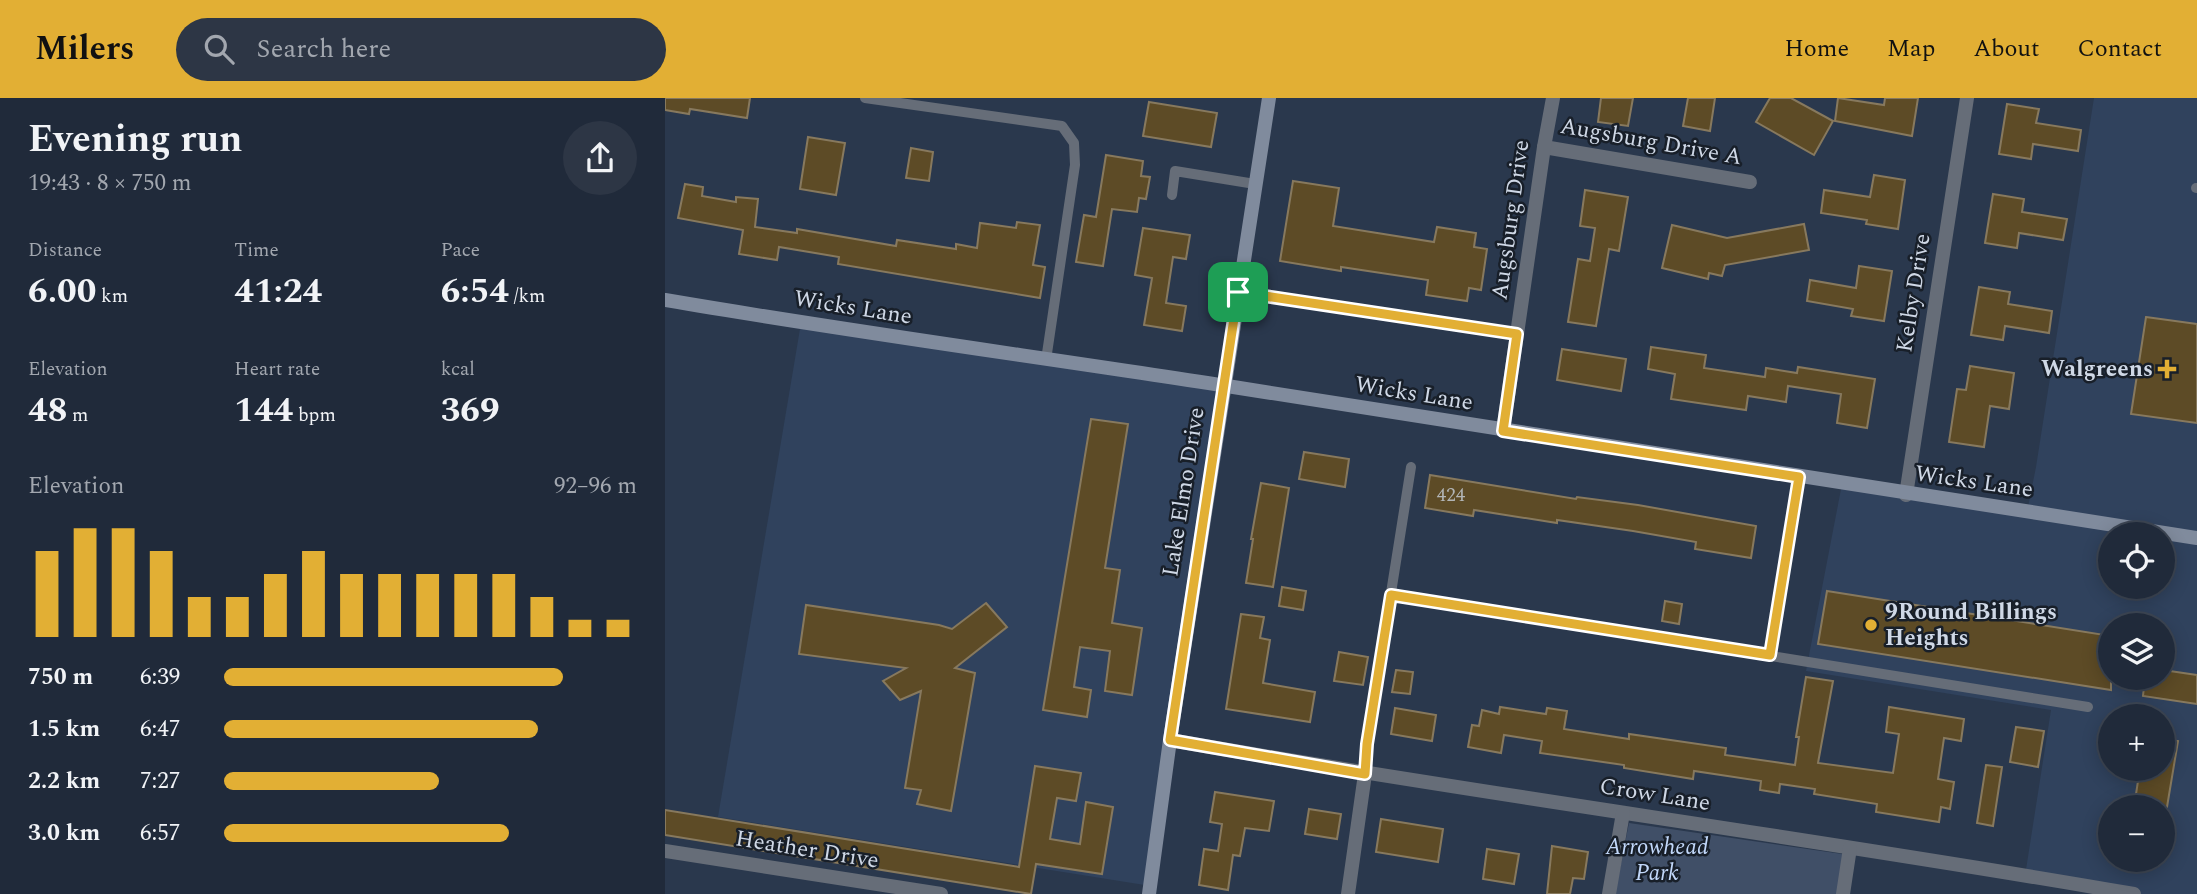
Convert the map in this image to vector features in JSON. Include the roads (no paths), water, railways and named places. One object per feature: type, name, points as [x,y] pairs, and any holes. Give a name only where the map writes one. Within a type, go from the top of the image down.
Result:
[{"type":"main road","name":"Lake Elmo Drive","points":[[1149,894],[1223,386],[1269,98]]},
{"type":"main road","name":"Wicks Lane","points":[[665,300],[1906,495],[2197,538]]},
{"type":"street","name":"Augsburg Drive","points":[[1503,431],[1553,98]]},
{"type":"street","name":"Kelby Drive","points":[[1906,495],[1967,98]]},
{"type":"street","name":"Augsburg Drive A","points":[[1544,147],[1750,182]]},
{"type":"street","name":"Crow Lane","points":[[1170,740],[1365,774],[1850,848],[2100,891],[2134,894]]},
{"type":"street","points":[[1348,894],[1365,774]]},
{"type":"street","points":[[1609,894],[1623,813]]},
{"type":"street","points":[[1843,894],[1850,848]]},
{"type":"street","name":"Heather Drive","points":[[665,851],[941,894]]},
{"type":"lane","points":[[865,98],[1062,126],[1074,143],[1075,164],[1046,360]]},
{"type":"lane","points":[[1172,195],[1175,171],[1255,184]]},
{"type":"lane","points":[[1238,292],[1517,334]]},
{"type":"lane","points":[[1365,774],[1367,744],[1411,467]]},
{"type":"lane","points":[[1770,655],[1799,477]]},
{"type":"lane","points":[[1391,595],[2088,707]]},
{"type":"place","name":"Walgreens","points":[[2167,369]]},
{"type":"place","name":"9Round Billings Heights","points":[[1871,625]]},
{"type":"park label","name":"Arrowhead Park","points":[[1657,860]]}]
